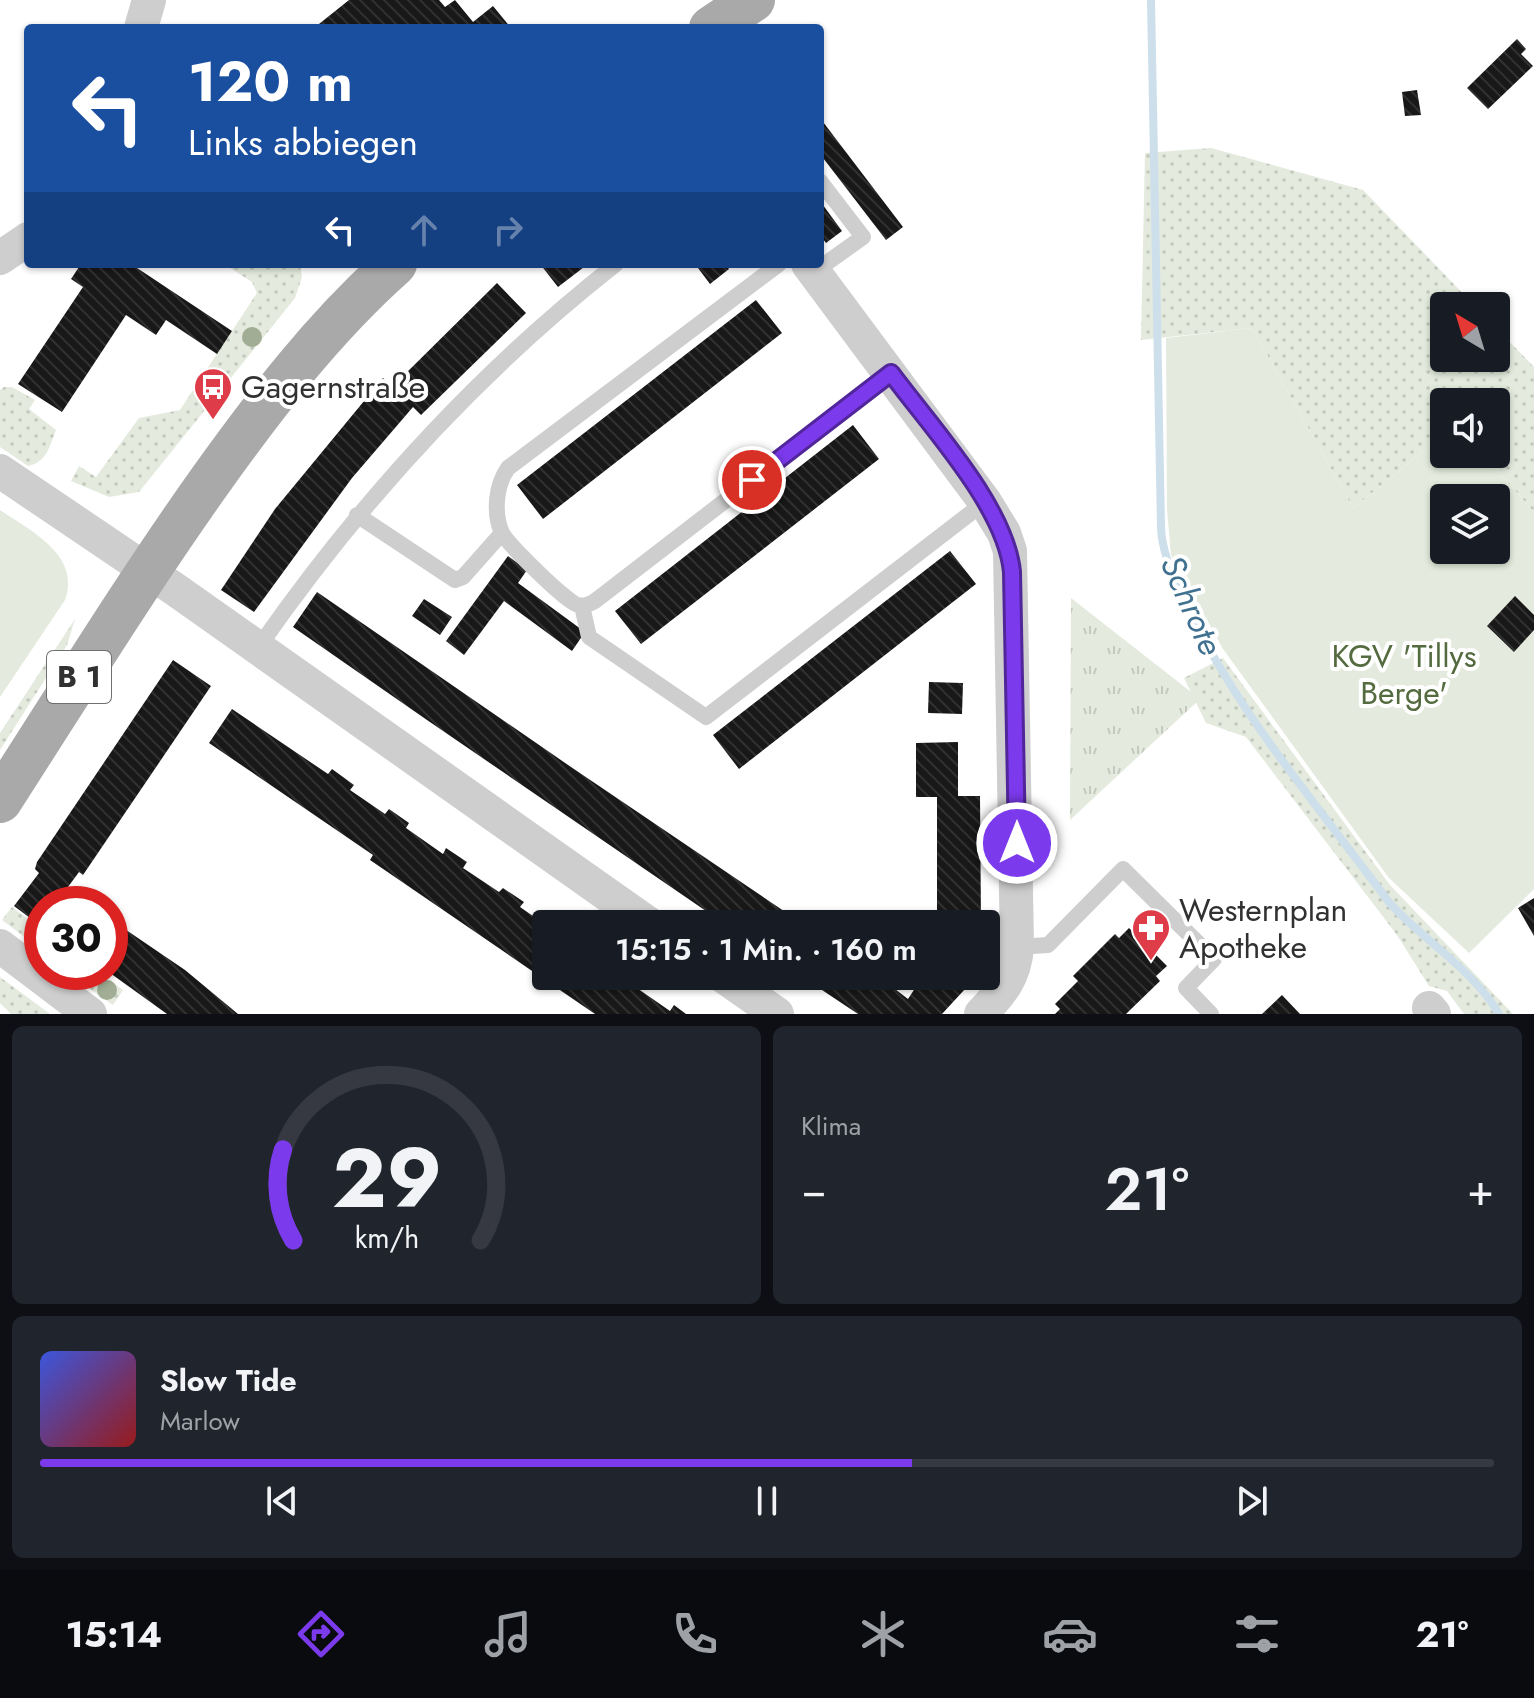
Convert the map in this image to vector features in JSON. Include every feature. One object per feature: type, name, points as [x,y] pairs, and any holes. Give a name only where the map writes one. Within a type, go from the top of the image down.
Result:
[{"type":"main road","points":[[717,24],[753,0]]},
{"type":"main road","name":"B 1","points":[[0,801],[147,571],[255,419],[376,269]]},
{"type":"street","points":[[142,24],[149,0]]},
{"type":"street","points":[[0,258],[24,242]]},
{"type":"street","points":[[811,268],[985,502],[1008,542],[1012,572],[1017,947],[1007,985],[981,1014]]},
{"type":"street","points":[[0,471],[258,648],[629,910]]},
{"type":"street","points":[[0,946],[90,1014]]},
{"type":"street","points":[[743,990],[777,1014]]},
{"type":"lane","points":[[824,186],[863,237],[824,260]]},
{"type":"lane","points":[[258,648],[357,515],[457,404],[541,326],[611,268]]},
{"type":"lane","points":[[774,268],[515,460],[498,486],[502,533],[570,602],[582,606],[595,601],[891,373]]},
{"type":"lane","points":[[582,606],[589,637],[706,717],[985,502]]},
{"type":"lane","points":[[357,515],[455,580],[463,577],[502,533]]},
{"type":"lane","points":[[1017,947],[1048,945],[1123,869],[1214,959],[1186,988],[1211,1014]]},
{"type":"green space","points":[[1211,148],[1363,190],[1461,292],[1430,292],[1430,372],[1510,372],[1510,342],[1534,367],[1534,512],[1495,468],[1510,468],[1510,388],[1430,388],[1430,446],[1353,508],[1252,328],[1141,340],[1145,153]]},
{"type":"green space","points":[[230,268],[301,268],[302,277],[295,298],[139,492],[109,497],[71,481],[79,466],[96,477],[139,418],[180,410],[257,293],[252,282]]},
{"type":"green space","name":"KGV 'Tillys Berge'","points":[[1252,328],[1353,508],[1430,446],[1430,468],[1495,468],[1509,484],[1430,484],[1430,564],[1510,564],[1510,485],[1534,512],[1534,889],[1469,953],[1389,878],[1223,649],[1171,555],[1167,509],[1166,338]]},
{"type":"green space","points":[[12,387],[35,400],[29,409],[56,430],[46,453],[34,464],[28,466],[0,447],[0,390]]},
{"type":"green space","points":[[0,510],[50,546],[60,557],[68,584],[65,600],[0,697]]},
{"type":"green space","points":[[1071,598],[1200,699],[1070,820]]},
{"type":"green space","points":[[75,619],[67,645],[0,750],[0,733]]},
{"type":"green space","points":[[1223,658],[1390,885],[1513,1014],[1464,1014],[1447,991],[1429,986],[1397,935],[1246,737],[1206,723],[1184,678]]},
{"type":"green space","points":[[12,907],[24,916],[24,936],[2,920]]},
{"type":"green space","points":[[0,977],[50,1014],[11,1014],[0,1003]]},
{"type":"green space","points":[[91,990],[123,990],[113,1005]]},
{"type":"building","points":[[349,0],[439,0],[445,7],[455,0],[473,22],[493,6],[508,24],[319,24]]},
{"type":"building","points":[[1517,39],[1526,49],[1521,54],[1533,66],[1488,109],[1467,88]]},
{"type":"building","points":[[1417,90],[1421,115],[1405,116],[1402,92]]},
{"type":"building","points":[[824,123],[903,227],[886,240],[824,159]]},
{"type":"building","points":[[824,206],[842,231],[826,243],[824,240]]},
{"type":"building","points":[[78,268],[137,268],[232,331],[217,354],[166,320],[156,335],[126,315],[62,412],[18,384],[83,287],[71,279]]},
{"type":"building","points":[[543,268],[583,268],[558,287]]},
{"type":"building","points":[[698,268],[728,268],[729,269],[710,284]]},
{"type":"building","points":[[497,283],[526,313],[421,415],[413,407],[352,478],[254,612],[221,590],[275,509],[383,378],[392,387]]},
{"type":"building","points":[[756,300],[782,333],[543,519],[517,485]]},
{"type":"building","points":[[853,425],[879,459],[641,644],[615,611]]},
{"type":"building","points":[[950,551],[976,584],[739,769],[713,735]]},
{"type":"building","points":[[508,556],[527,570],[518,583],[585,632],[572,651],[504,601],[464,655],[446,641]]},
{"type":"building","points":[[317,592],[782,910],[705,910],[293,627]]},
{"type":"building","points":[[1515,596],[1534,615],[1534,630],[1514,652],[1487,626]]},
{"type":"building","points":[[424,599],[452,617],[440,635],[412,616]]},
{"type":"building","points":[[173,660],[211,686],[83,875],[79,872],[69,886],[29,886],[39,873],[35,869]]},
{"type":"building","points":[[929,682],[963,683],[962,714],[928,713]]},
{"type":"building","points":[[232,709],[328,774],[332,769],[354,785],[350,790],[385,814],[389,809],[409,823],[406,828],[443,854],[446,848],[467,862],[463,868],[499,892],[503,888],[524,902],[520,907],[532,915],[532,971],[370,860],[373,855],[209,743]]},
{"type":"building","points":[[958,742],[958,796],[980,796],[981,910],[937,910],[937,797],[916,797],[916,743]]},
{"type":"building","points":[[24,893],[24,914],[14,906]]},
{"type":"building","points":[[1534,898],[1534,936],[1518,908]]},
{"type":"building","points":[[1129,928],[1167,966],[1156,976],[1160,981],[1126,1014],[1055,1014],[1060,1009],[1055,1004],[1078,981],[1073,976],[1115,934],[1119,938]]},
{"type":"building","points":[[128,931],[185,970],[238,1014],[167,1014],[128,986]]},
{"type":"building","points":[[560,990],[640,990],[670,1011],[674,1005],[686,1014],[595,1014]]},
{"type":"building","points":[[822,990],[896,990],[908,999],[914,990],[964,990],[942,1014],[858,1014]]},
{"type":"building","points":[[1282,995],[1300,1014],[1262,1014]]},
{"type":"waterway","name":"Schrote","points":[[1151,0],[1163,546],[1203,638],[1277,754],[1388,901],[1475,983],[1499,1014]]},
{"type":"place","name":"Gagernstraße","points":[[213,421]]},
{"type":"place","name":"Westernplan Apotheke","points":[[1151,962]]},
{"type":"route","points":[[752,480],[891,373],[985,502],[1008,542],[1012,572],[1017,843]]}]
